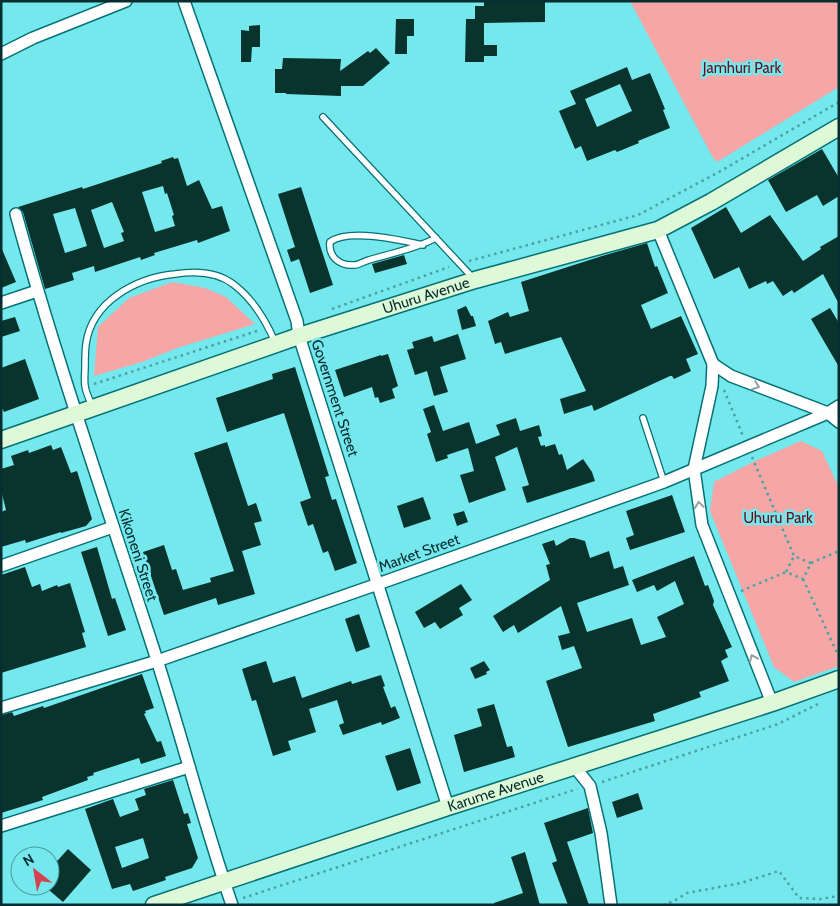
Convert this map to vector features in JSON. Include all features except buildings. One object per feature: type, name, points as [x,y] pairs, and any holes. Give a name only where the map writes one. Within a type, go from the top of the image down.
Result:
[{"type":"street","points":[[1,54],[33,38],[126,1]]},
{"type":"street","name":"Government Street","points":[[184,1],[297,321],[299,336],[448,807]]},
{"type":"street","name":"Uhuru Avenue","points":[[1,440],[299,336],[475,280],[658,230],[711,202],[839,127]]},
{"type":"street","name":"Kikoneni Street","points":[[16,214],[37,291],[157,660],[232,903]]},
{"type":"street","points":[[658,230],[713,364],[712,386],[694,469],[702,525],[728,596],[772,703]]},
{"type":"street","points":[[1,302],[37,291]]},
{"type":"street","points":[[713,364],[731,376],[828,413],[839,422]]},
{"type":"street","name":"Market Street","points":[[1,708],[157,660],[664,482],[828,413],[839,406]]},
{"type":"street","points":[[1,566],[113,527]]},
{"type":"street","name":"Karume Avenue","points":[[154,905],[448,807],[772,703],[839,679]]},
{"type":"street","points":[[574,766],[590,786],[600,833],[611,905]]},
{"type":"street","points":[[1,826],[189,767]]},
{"type":"lane","points":[[323,117],[475,280]]},
{"type":"lane","points":[[423,245],[394,238],[348,236],[334,239],[330,242],[329,248],[330,254],[335,259],[343,264],[355,265],[423,245],[436,238]]},
{"type":"lane","points":[[94,409],[85,387],[86,344],[92,324],[102,308],[114,297],[131,286],[161,275],[192,272],[213,274],[232,284],[247,297],[269,327],[275,344]]},
{"type":"lane","points":[[643,418],[664,482]]},
{"type":"path","points":[[713,364],[794,556],[812,563]]},
{"type":"path","points":[[803,579],[812,563],[839,551]]},
{"type":"path","points":[[728,596],[786,572],[794,556]]},
{"type":"path","points":[[786,572],[803,579],[839,657]]},
{"type":"path","points":[[232,903],[778,724],[821,702]]},
{"type":"path","points":[[662,905],[674,901],[687,893],[741,883],[779,871],[799,898],[839,896]]},
{"type":"green space","name":"Jamhuri Park","points":[[630,1],[839,1],[839,87],[717,162],[712,156]]},
{"type":"green space","points":[[172,282],[205,288],[226,297],[255,324],[94,376],[98,327],[129,298]]},
{"type":"green space","name":"Uhuru Park","points":[[801,441],[822,451],[839,488],[839,666],[794,682],[774,667],[710,511],[714,482],[755,461]]}]
